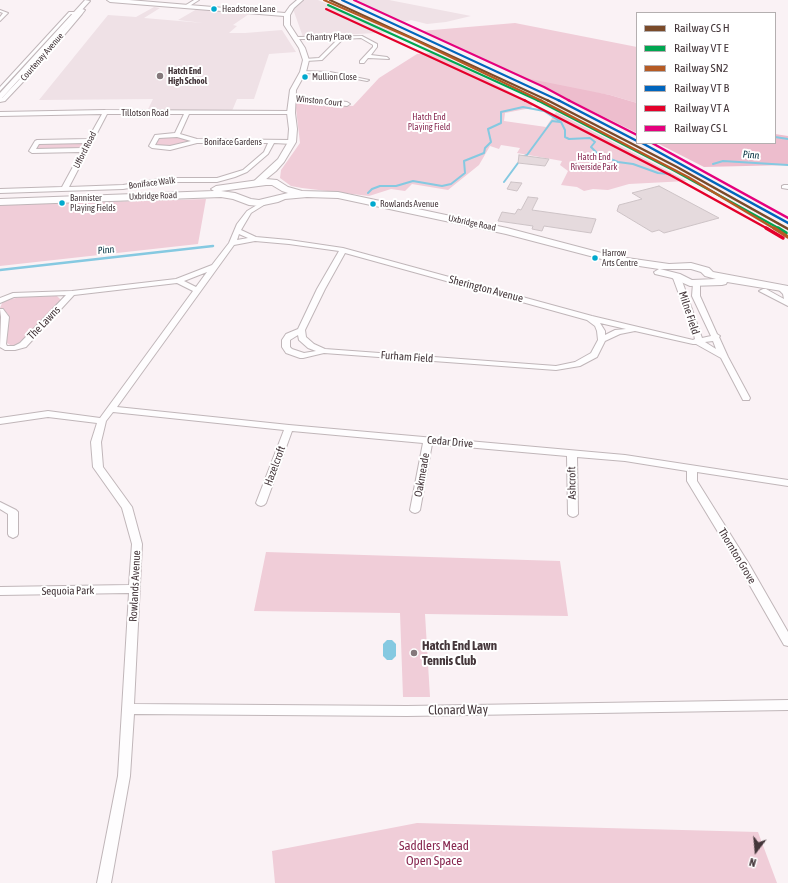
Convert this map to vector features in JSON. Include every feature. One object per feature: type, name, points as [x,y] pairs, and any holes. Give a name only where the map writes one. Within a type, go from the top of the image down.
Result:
[{"type":"main road","name":"Uxbridge Road","points":[[0,197],[212,189],[257,182],[274,182]]},
{"type":"main road","points":[[274,182],[284,193]]},
{"type":"main road","points":[[235,196],[234,193],[236,189],[243,185]]},
{"type":"main road","name":"Uxbridge Road","points":[[0,202],[221,194],[235,196],[249,207],[264,203],[284,193],[353,197],[507,231],[613,259],[621,263],[678,273],[697,267],[704,279],[787,295]]},
{"type":"main road","name":"Uxbridge Road","points":[[678,273],[684,281],[704,279],[739,282],[787,295]]},
{"type":"street","points":[[80,0],[94,1]]},
{"type":"street","points":[[110,0],[287,15]]},
{"type":"street","points":[[187,6],[197,0]]},
{"type":"street","points":[[257,182],[273,169],[281,160],[292,142],[293,128],[291,113],[293,90],[303,72],[306,60],[302,48],[287,25],[287,15],[292,7],[300,0]]},
{"type":"street","name":"Courtenay Avenue","points":[[1,99],[2,92],[55,34],[80,12],[87,1]]},
{"type":"street","points":[[0,11],[6,13],[0,20]]},
{"type":"street","name":"Courtenay Avenue","points":[[1,99],[34,64],[55,34]]},
{"type":"street","points":[[303,72],[315,66],[342,37]]},
{"type":"street","name":"Chantry Place","points":[[296,38],[362,37],[375,44],[375,48],[367,56]]},
{"type":"street","points":[[362,62],[367,56],[387,58]]},
{"type":"street","points":[[306,60],[330,73],[367,80]]},
{"type":"street","name":"Courtenay Avenue","points":[[2,92],[34,64]]},
{"type":"street","name":"Winston Court","points":[[292,98],[347,104]]},
{"type":"street","name":"Tillotson Road","points":[[0,114],[105,112],[291,113]]},
{"type":"street","name":"Ufford Road","points":[[65,188],[85,150],[88,141],[105,112]]},
{"type":"street","points":[[177,135],[187,113]]},
{"type":"street","name":"Boniface Gardens","points":[[197,141],[177,135],[157,136],[152,146],[170,148],[197,141],[292,142]]},
{"type":"street","points":[[85,150],[32,151],[37,142],[88,141]]},
{"type":"street","name":"Boniface Walk","points":[[0,191],[123,186],[166,180],[204,181],[233,176],[245,171],[258,162],[266,153],[272,142]]},
{"type":"street","points":[[273,169],[272,180],[274,182]]},
{"type":"street","name":"Rowlands Avenue","points":[[104,883],[124,776],[129,709],[137,544],[127,507],[98,467],[96,442],[102,421],[232,243],[249,207]]},
{"type":"street","name":"Sherington Avenue","points":[[237,231],[255,239]]},
{"type":"street","name":"Sherington Avenue","points":[[232,243],[255,239],[290,242],[344,250],[590,318],[699,342]]},
{"type":"street","points":[[324,351],[303,356],[289,351],[286,347],[286,340],[289,336],[301,330],[321,289],[344,250]]},
{"type":"street","name":"The Lawns","points":[[0,301],[14,295],[72,294],[177,281],[215,267]]},
{"type":"street","name":"Milne Field","points":[[678,273],[686,305],[698,335],[699,342],[724,357]]},
{"type":"street","name":"Milne Field","points":[[704,279],[696,296],[716,336],[724,357],[746,398]]},
{"type":"street","points":[[177,281],[185,283],[197,290]]},
{"type":"street","name":"The Lawns","points":[[0,311],[5,317],[2,344],[6,348],[15,348],[23,345],[72,294]]},
{"type":"street","points":[[590,318],[598,325],[601,331],[602,340],[618,332],[635,329]]},
{"type":"street","name":"Furham Field","points":[[301,330],[302,338],[311,346],[324,351],[556,368],[577,364],[594,355],[602,340]]},
{"type":"street","points":[[699,342],[712,339],[716,336]]},
{"type":"street","name":"Cedar Drive","points":[[111,409],[289,428],[625,458],[788,483]]},
{"type":"street","points":[[0,421],[48,414],[102,421]]},
{"type":"street","name":"Hazelcroft","points":[[261,503],[289,428]]},
{"type":"street","name":"Oakmeade","points":[[415,510],[428,440]]},
{"type":"street","name":"Ashcroft","points":[[572,453],[573,514]]},
{"type":"street","name":"Thornton Grove","points":[[692,468],[692,481],[745,567],[788,642]]},
{"type":"street","points":[[0,504],[13,512],[13,534]]},
{"type":"street","name":"Sequoia Park","points":[[0,591],[135,589]]},
{"type":"street","name":"Clonard Way","points":[[129,709],[407,711],[788,705]]},
{"type":"shaded area","points":[[302,0],[318,0],[394,32],[303,37],[293,9]]},
{"type":"shaded area","points":[[351,0],[389,0],[471,16],[446,22],[427,24],[411,20],[404,22]]},
{"type":"shaded area","name":"Hatch End High School","points":[[154,7],[160,8],[144,18],[203,23],[178,20],[197,9],[249,14],[233,25],[237,26],[229,33],[282,30],[296,52],[269,54],[254,99],[237,99],[232,111],[147,111],[153,99],[39,100],[108,15],[136,17]]},
{"type":"shaded area","points":[[525,78],[610,95],[636,103],[636,133]]},
{"type":"shaded area","points":[[776,134],[788,136],[788,165],[704,167],[659,144],[776,144]]},
{"type":"green space","points":[[515,23],[636,47],[636,103],[610,95],[534,83],[421,31]]},
{"type":"green space","name":"Hatch End Playing Field","points":[[432,53],[533,104],[531,108],[505,113],[504,121],[546,127],[556,112],[687,181],[629,184],[608,190],[593,189],[584,191],[577,187],[561,185],[568,171],[560,165],[562,161],[517,153],[520,148],[501,145],[499,149],[490,146],[479,165],[448,190],[412,184],[405,191],[391,189],[369,196],[291,186],[280,178],[281,170],[300,143],[295,100],[353,106],[379,78],[417,54]]},
{"type":"green space","points":[[174,136],[190,141],[165,147],[158,146],[156,144],[160,138]]},
{"type":"green space","points":[[40,143],[84,143],[80,149],[36,150]]},
{"type":"green space","points":[[206,199],[198,244],[0,266],[0,205]]},
{"type":"green space","points":[[57,296],[61,300],[20,343],[12,346],[5,342],[8,314],[0,308],[3,301],[20,297]]},
{"type":"green space","name":"Hatch End Lawn Tennis Club","points":[[266,552],[560,561],[568,616],[425,614],[430,697],[403,697],[400,613],[254,611]]},
{"type":"green space","name":"Saddlers Mead Open Space","points":[[417,823],[758,832],[777,883],[275,883],[272,851]]},
{"type":"water","points":[[387,640],[392,640],[396,644],[396,656],[392,660],[387,660],[383,656],[383,644]]},
{"type":"building","points":[[519,155],[549,159],[545,166],[518,163]]},
{"type":"building","points":[[511,182],[522,183],[517,191],[507,189]]},
{"type":"building","points":[[659,186],[719,218],[664,233],[659,230],[652,232],[617,211],[619,205],[642,199],[632,193]]},
{"type":"building","points":[[528,197],[538,198],[532,210],[596,219],[591,233],[544,226],[542,231],[532,229],[533,226],[498,221],[502,212],[515,214],[518,209],[521,210]]},
{"type":"waterway","points":[[368,193],[372,189],[380,186],[396,186],[413,181],[442,186],[451,184],[465,173],[464,161],[484,153],[485,148],[491,142],[488,129],[501,123],[501,112],[523,107],[544,111],[561,122],[565,130],[565,137],[569,139],[590,138],[595,142],[591,147],[596,152],[596,156],[608,158],[618,162],[633,164],[658,173],[670,174]]},
{"type":"waterway","points":[[522,157],[527,155],[552,121],[560,122]]},
{"type":"waterway","points":[[776,137],[788,139]]},
{"type":"waterway","name":"Pinn","points":[[713,164],[723,161],[788,165]]},
{"type":"waterway","points":[[504,182],[518,163]]},
{"type":"waterway","name":"Pinn","points":[[0,270],[213,246]]},
{"type":"transit line","points":[[330,0],[540,96],[677,167],[788,229]]},
{"type":"transit line","points":[[342,0],[542,91],[636,140]]},
{"type":"transit line","points":[[354,0],[544,87],[636,134]]},
{"type":"transit line","points":[[328,5],[538,100],[675,171],[786,233]]},
{"type":"transit line","points":[[326,9],[536,105],[672,176],[783,238]]},
{"type":"transit line","points":[[644,144],[788,223]]},
{"type":"transit line","points":[[654,144],[788,218]]},
{"type":"rail line","name":"SN2","points":[[324,0],[411,38],[525,92],[594,127],[688,177],[788,237]]},
{"type":"place","name":"Headstone Lane","points":[[214,9]]},
{"type":"place","name":"Hatch End High School","points":[[160,76]]},
{"type":"place","name":"Mullion Close","points":[[305,77]]},
{"type":"place","name":"Bannister Playing Fields","points":[[62,203]]},
{"type":"place","name":"Rowlands Avenue","points":[[373,204]]},
{"type":"place","name":"Harrow Arts Centre","points":[[595,258]]},
{"type":"place","name":"Hatch End Lawn Tennis Club","points":[[414,653]]},
{"type":"park label","name":"Hatch End Riverside Park","points":[[594,162]]}]
